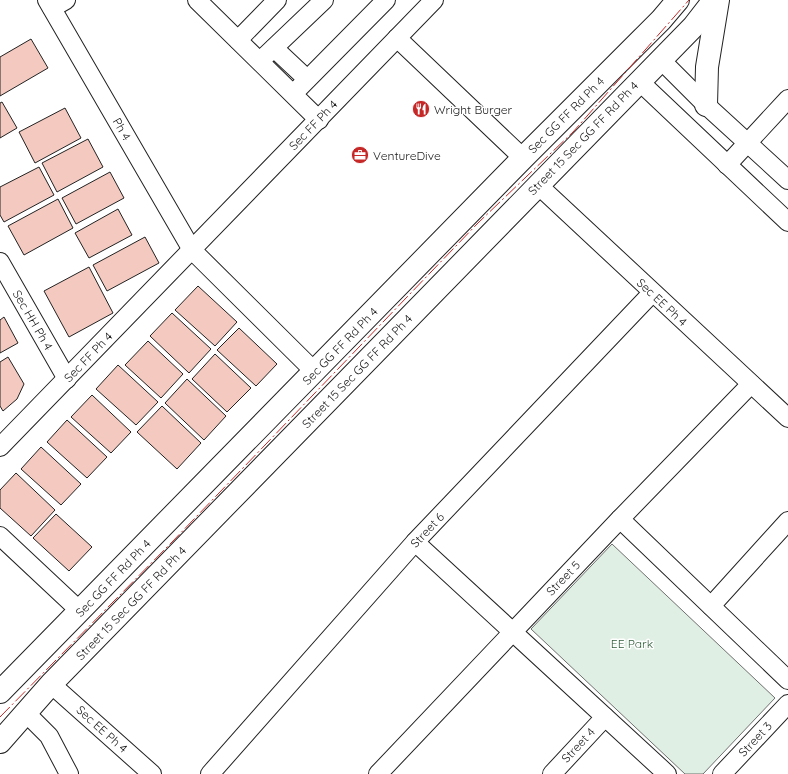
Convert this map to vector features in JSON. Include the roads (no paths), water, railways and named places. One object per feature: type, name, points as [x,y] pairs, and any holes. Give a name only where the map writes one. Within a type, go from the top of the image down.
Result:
[{"type":"main road","name":"Sec GG FF Rd Ph 4","points":[[0,692],[523,158],[661,20],[678,0]]},
{"type":"main road","name":"Street 15 Sec GG FF Rd Ph 4","points":[[2,738],[52,684],[693,27],[714,0]]},
{"type":"main road","points":[[706,105],[707,67],[718,0]]},
{"type":"street","points":[[197,0],[294,93],[319,120]]},
{"type":"street","points":[[238,40],[277,0]]},
{"type":"street","points":[[260,61],[324,0]]},
{"type":"street","points":[[294,93],[386,0]]},
{"type":"street","name":"Sec FF Ph 4","points":[[0,447],[434,0]]},
{"type":"street","name":"Ph 4","points":[[55,3],[192,250]]},
{"type":"street","points":[[397,38],[523,158]]},
{"type":"street","points":[[274,48],[307,79]]},
{"type":"street","points":[[661,60],[747,144],[788,180]]},
{"type":"street","points":[[639,81],[788,222]]},
{"type":"street","points":[[727,165],[788,99]]},
{"type":"street","name":"Sec EE Ph 4","points":[[538,185],[652,293],[788,418]]},
{"type":"street","points":[[192,250],[315,372]]},
{"type":"street","name":"Sec HH Ph 4","points":[[0,262],[67,379]]},
{"type":"street","name":"Street 6","points":[[210,774],[415,542],[652,293]]},
{"type":"street","name":"Street 5","points":[[378,774],[620,519],[751,384]]},
{"type":"street","points":[[620,519],[788,680]]},
{"type":"street","points":[[711,606],[788,521]]},
{"type":"street","points":[[0,536],[80,611]]},
{"type":"street","points":[[415,542],[667,774]]},
{"type":"street","name":"Sec EE Ph 4","points":[[52,684],[152,774]]},
{"type":"street","name":"Street 3","points":[[722,774],[788,704]]},
{"type":"street","points":[[25,712],[49,736],[70,774]]},
{"type":"street","name":"Street 4","points":[[552,774],[604,717]]},
{"type":"place","name":"Wright Burger","points":[[421,109]]},
{"type":"place","name":"VentureDive","points":[[360,155]]},
{"type":"park label","name":"EE Park","points":[[632,643]]}]
